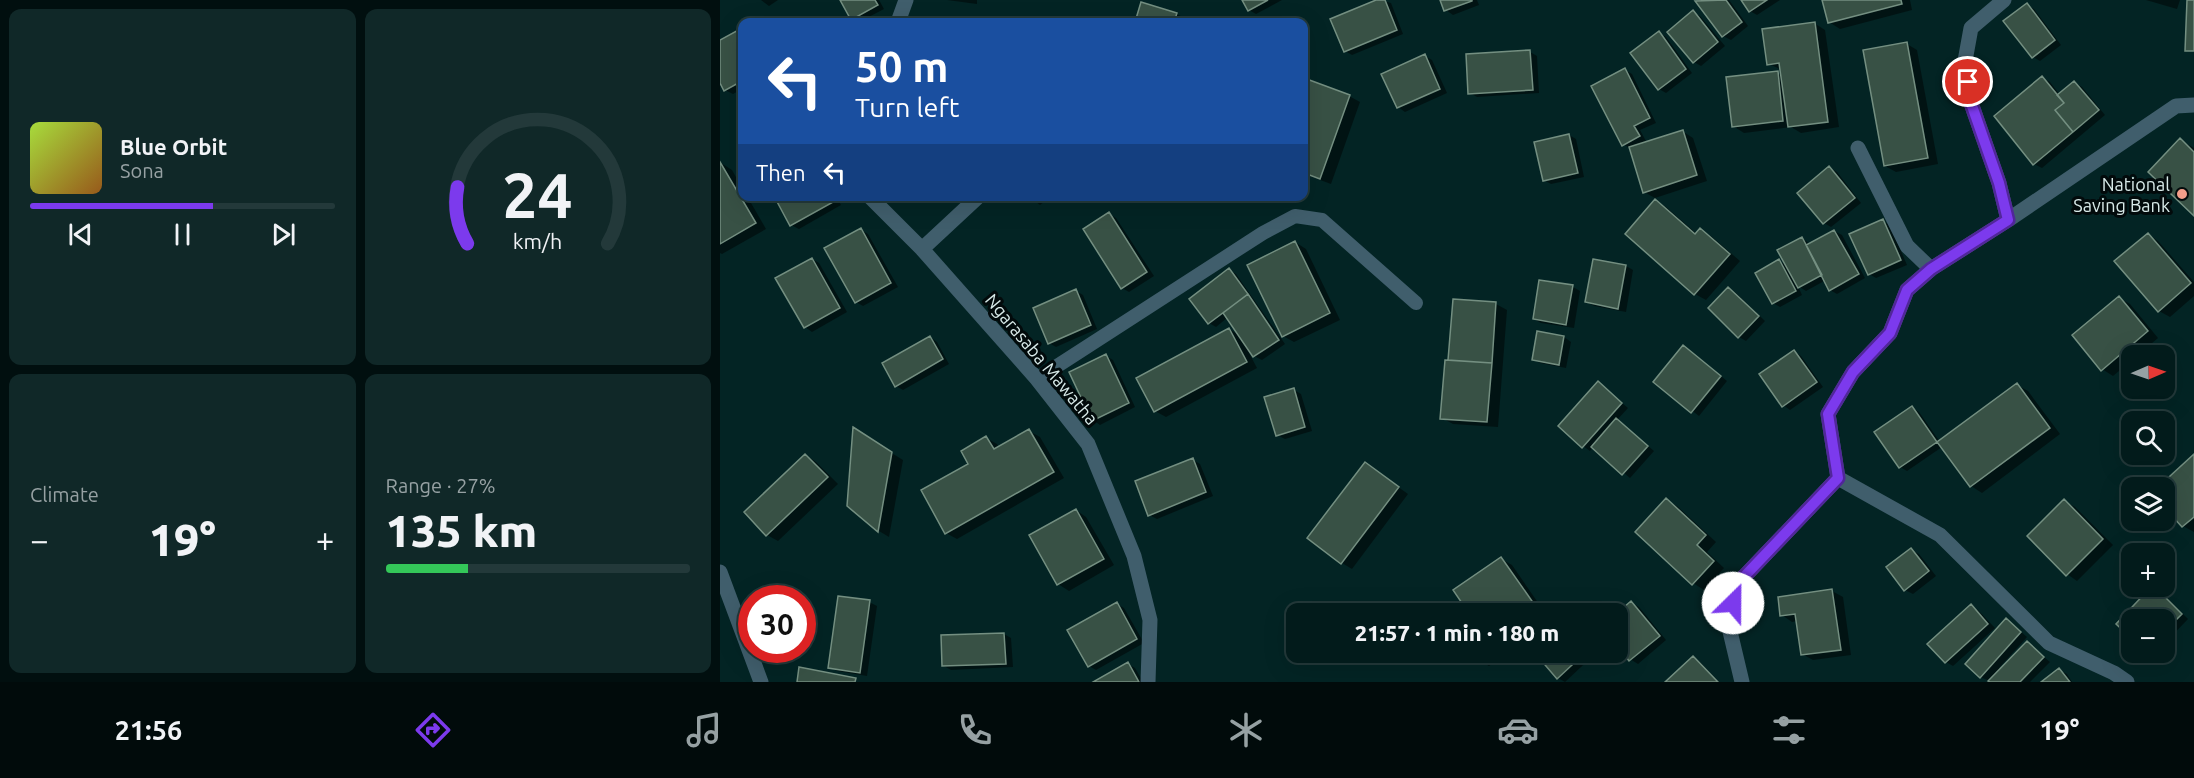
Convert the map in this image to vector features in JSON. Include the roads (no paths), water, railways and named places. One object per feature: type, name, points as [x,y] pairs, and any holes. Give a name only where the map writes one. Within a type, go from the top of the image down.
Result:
[{"type":"street","points":[[899,18],[906,0]]},
{"type":"street","points":[[2004,0],[1971,28],[1965,61],[1971,103],[1999,183],[2008,220]]},
{"type":"street","points":[[1838,478],[1828,414],[1853,372],[1890,333],[1907,290],[1931,269],[2008,220],[2176,106],[2194,105]]},
{"type":"street","points":[[1858,148],[1907,246],[1931,269]]},
{"type":"street","name":"Ngarasaba Mawatha","points":[[874,201],[922,249],[1037,379],[1088,444],[1134,555],[1149,620],[1148,682]]},
{"type":"street","points":[[922,249],[974,201]]},
{"type":"street","points":[[1742,682],[1728,623],[1739,582],[1838,478]]},
{"type":"street","points":[[1838,478],[1940,535],[2049,644],[2114,673],[2127,682]]},
{"type":"street","points":[[720,572],[761,682]]},
{"type":"lane","points":[[1037,379],[1263,233],[1295,216],[1322,220],[1416,303]]},
{"type":"place","name":"National Saving Bank","points":[[2182,194]]}]
